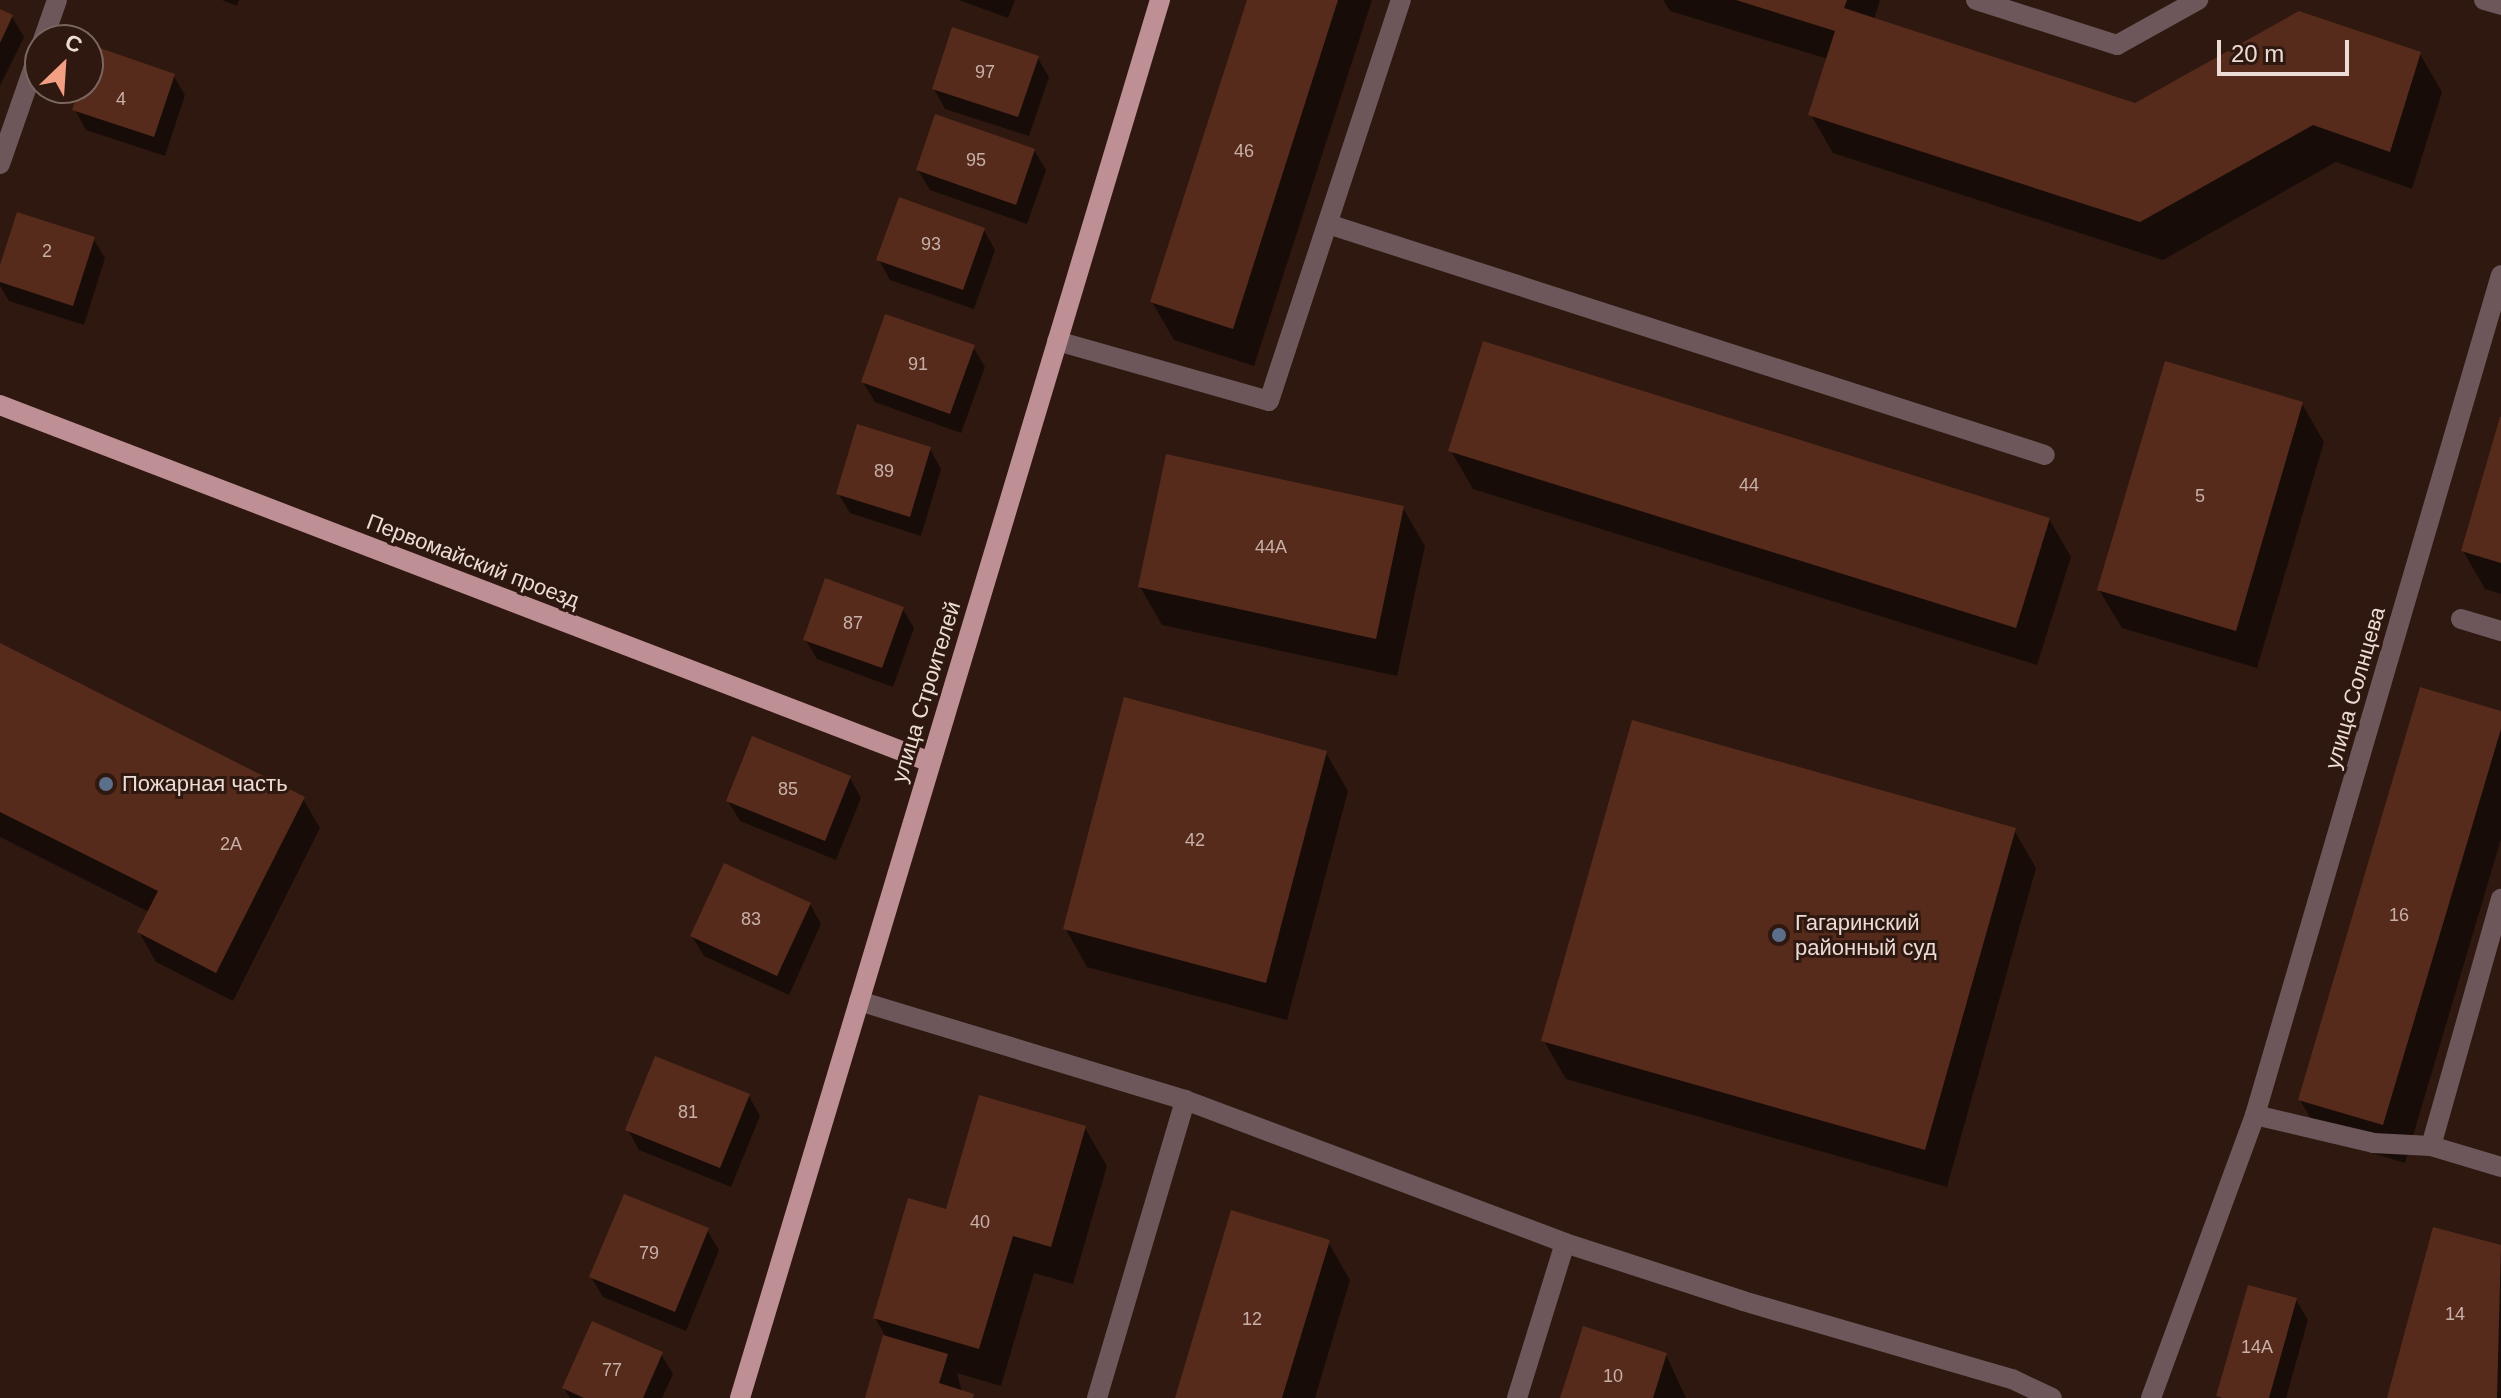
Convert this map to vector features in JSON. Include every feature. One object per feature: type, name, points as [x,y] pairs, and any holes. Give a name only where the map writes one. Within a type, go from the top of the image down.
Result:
[{"type":"main road","name":"улица Строителей","points":[[740,1398],[1160,0]]},
{"type":"main road","name":"Первомайский проезд","points":[[0,405],[930,762]]},
{"type":"street","points":[[49,24],[57,0]]},
{"type":"street","points":[[1057,341],[1269,401],[1401,0]]},
{"type":"street","points":[[1976,0],[2117,45],[2198,0]]},
{"type":"street","points":[[2484,0],[2501,5]]},
{"type":"street","points":[[0,164],[24,95]]},
{"type":"street","points":[[1328,224],[2045,455]]},
{"type":"street","name":"улица Солнцева","points":[[2151,1398],[2255,1115],[2501,275]]},
{"type":"street","points":[[2461,619],[2501,631]]},
{"type":"street","points":[[2431,1146],[2501,899]]},
{"type":"street","points":[[859,1001],[1185,1100],[1565,1243],[1743,1301],[2012,1379],[2052,1398]]},
{"type":"street","points":[[1097,1398],[1185,1100]]},
{"type":"street","points":[[2255,1115],[2373,1143],[2431,1146],[2501,1167]]},
{"type":"street","points":[[1517,1398],[1565,1243]]},
{"type":"building","points":[[1247,0],[1338,0],[1233,329],[1150,302]]},
{"type":"building","points":[[1736,0],[1847,0],[1844,8],[2135,103],[2299,11],[2421,52],[2390,152],[2313,125],[2140,222],[1808,115],[1835,31]]},
{"type":"building","points":[[0,9],[13,15],[0,43]]},
{"type":"building","points":[[952,27],[1039,56],[1018,117],[932,89]]},
{"type":"building","points":[[104,49],[175,74],[154,137],[72,110],[74,104],[104,104]]},
{"type":"building","points":[[935,114],[1035,149],[1016,205],[916,170]]},
{"type":"building","points":[[899,197],[985,228],[963,290],[876,260]]},
{"type":"building","points":[[17,212],[95,237],[73,306],[0,282],[0,265]]},
{"type":"building","points":[[885,314],[975,345],[950,414],[861,382]]},
{"type":"building","points":[[1483,341],[2050,518],[2016,628],[1448,451]]},
{"type":"building","points":[[2165,361],[2303,402],[2236,631],[2097,590]]},
{"type":"building","points":[[2501,417],[2501,563],[2461,551]]},
{"type":"building","points":[[857,424],[931,447],[910,517],[836,494]]},
{"type":"building","points":[[1166,454],[1404,506],[1376,639],[1138,587]]},
{"type":"building","points":[[825,578],[904,607],[882,668],[803,640]]},
{"type":"building","name":"Пожарная часть","points":[[0,643],[305,797],[216,973],[137,932],[158,891],[0,812]]},
{"type":"building","points":[[2420,687],[2501,711],[2501,729],[2383,1125],[2298,1100]]},
{"type":"building","points":[[1124,697],[1327,751],[1266,983],[1063,929]]},
{"type":"building","name":"Гагаринский районный суд","points":[[1632,720],[2016,828],[1925,1150],[1541,1041]]},
{"type":"building","points":[[752,736],[851,776],[825,841],[726,801]]},
{"type":"building","points":[[724,863],[811,903],[777,976],[690,936]]},
{"type":"building","points":[[655,1056],[750,1094],[720,1168],[625,1130]]},
{"type":"building","points":[[979,1095],[1086,1126],[1051,1247],[1013,1236],[979,1349],[873,1318],[908,1198],[946,1209]]},
{"type":"building","points":[[624,1194],[709,1228],[675,1312],[589,1277]]},
{"type":"building","points":[[1231,1210],[1330,1240],[1282,1398],[1175,1398]]},
{"type":"building","points":[[2433,1227],[2501,1245],[2497,1398],[2387,1398]]},
{"type":"building","points":[[2248,1285],[2297,1298],[2269,1398],[2222,1398],[2216,1396]]},
{"type":"building","points":[[592,1321],[663,1352],[643,1398],[584,1398],[562,1388]]},
{"type":"building","points":[[1583,1326],[1667,1353],[1653,1398],[1560,1398]]},
{"type":"building","points":[[883,1335],[948,1354],[939,1383],[974,1394],[973,1398],[865,1398]]},
{"type":"place","name":"Пожарная часть","points":[[106,784]]},
{"type":"place","name":"Гагаринский районный суд","points":[[1779,935]]}]
